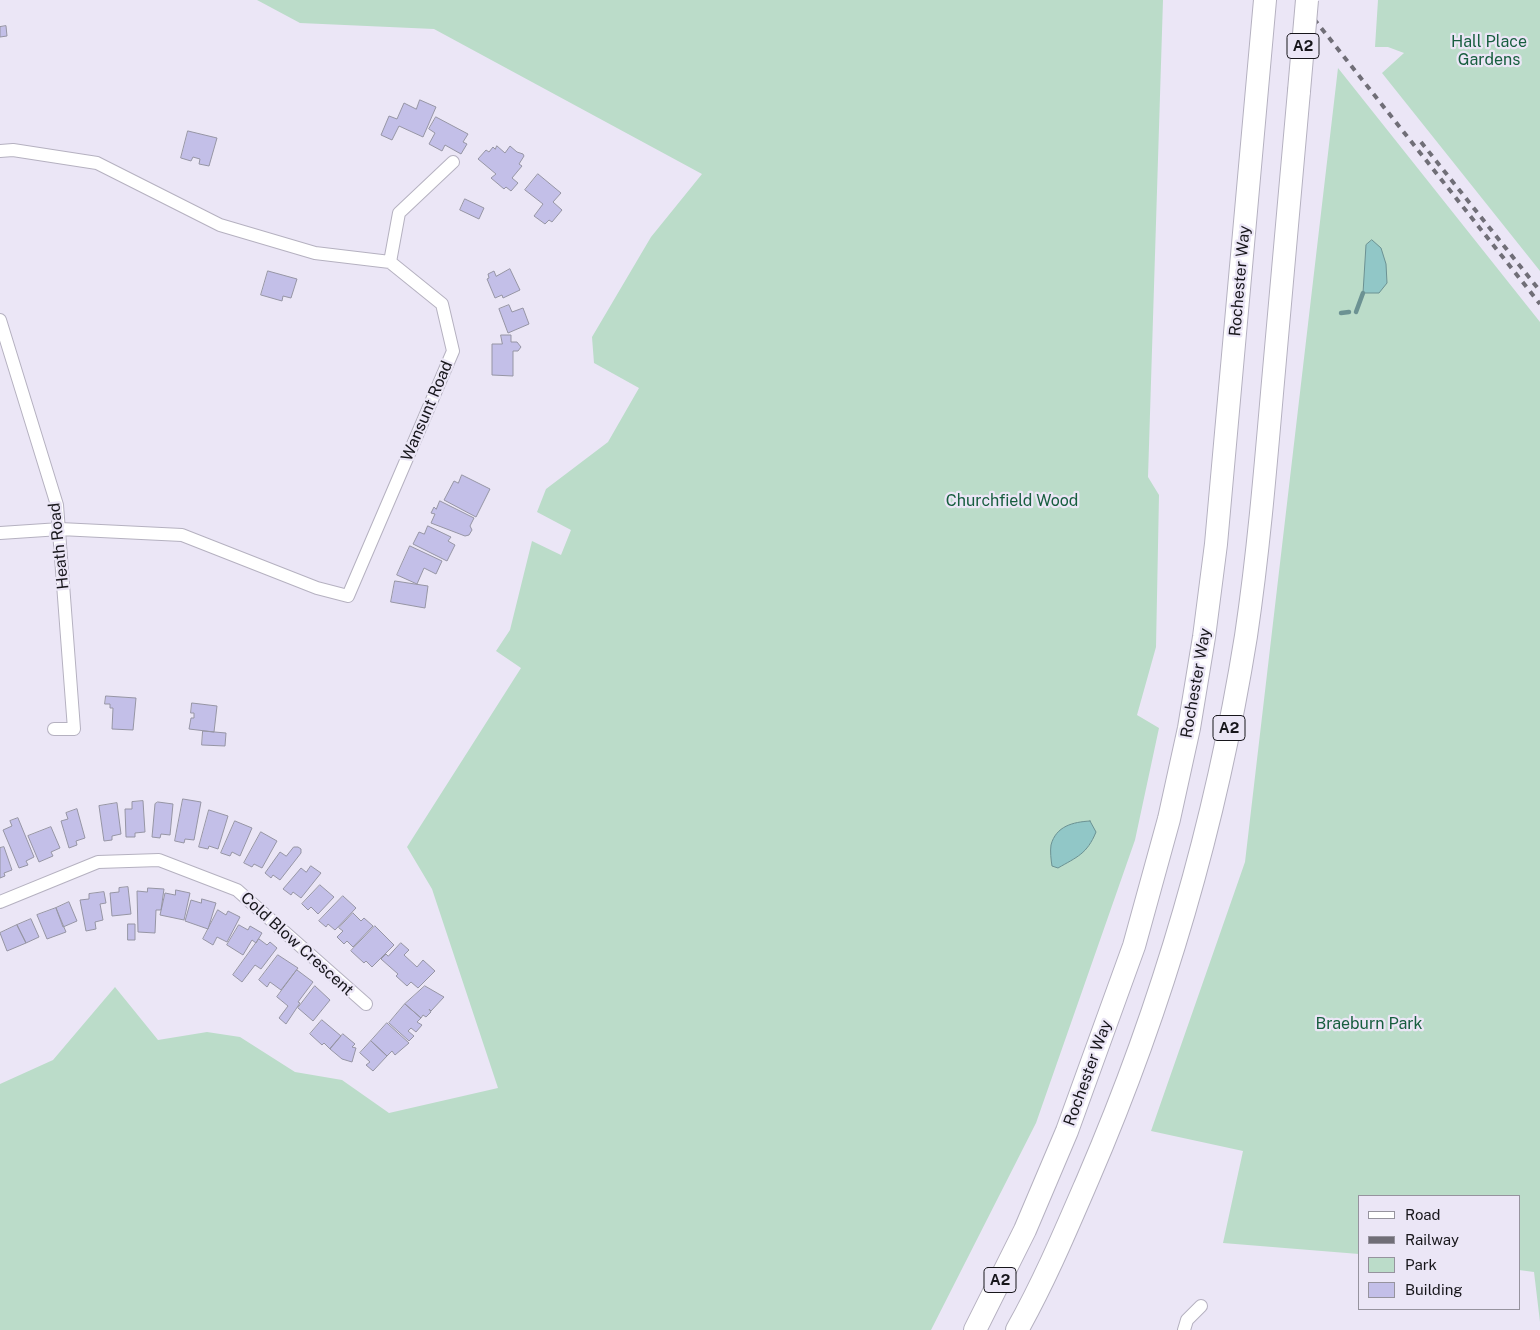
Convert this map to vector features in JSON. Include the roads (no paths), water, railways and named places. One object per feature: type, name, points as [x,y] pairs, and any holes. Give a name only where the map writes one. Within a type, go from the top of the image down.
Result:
[{"type":"highway","name":"Rochester Way","points":[[975,1330],[1025,1230],[1067,1131],[1134,946],[1169,819],[1190,719],[1204,637],[1216,544],[1259,74],[1264,0]]},
{"type":"highway","name":"A2","points":[[1016,1330],[1070,1221],[1108,1133],[1146,1034],[1178,934],[1205,837],[1227,737],[1246,637],[1259,536],[1307,0]]},
{"type":"street","points":[[0,150],[13,150],[97,163],[220,225],[315,253],[390,262],[399,214],[453,162]]},
{"type":"street","name":"Wansunt Road","points":[[0,533],[60,529],[182,535],[317,588],[348,596],[453,351],[442,304],[390,262]]},
{"type":"street","name":"Heath Road","points":[[0,320],[57,506],[74,729],[54,729]]},
{"type":"street","name":"Cold Blow Crescent","points":[[0,902],[98,862],[159,860],[237,890],[366,1004]]},
{"type":"street","points":[[1184,1330],[1187,1320],[1201,1306]]},
{"type":"waterway","points":[[1356,312],[1363,293]]},
{"type":"waterway","points":[[1341,313],[1349,312]]},
{"type":"railway","points":[[1299,0],[1540,304]]},
{"type":"railway","points":[[1421,142],[1540,291]]},
{"type":"park label","name":"Hall Place Gardens","points":[[1489,51]]},
{"type":"park label","name":"Churchfield Wood","points":[[1012,501]]},
{"type":"park label","name":"Braeburn Park","points":[[1369,1024]]}]
